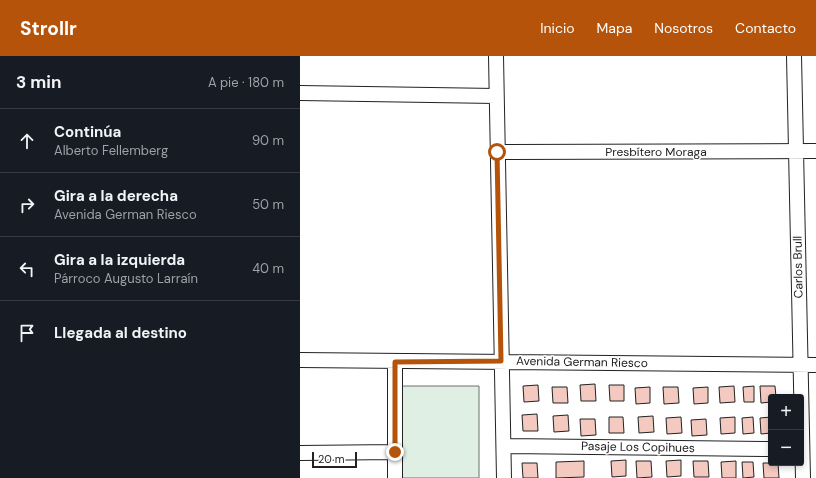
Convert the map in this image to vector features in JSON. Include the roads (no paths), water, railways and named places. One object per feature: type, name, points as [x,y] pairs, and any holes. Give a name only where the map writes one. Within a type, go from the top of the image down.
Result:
[{"type":"street","points":[[496,56],[504,478]]},
{"type":"street","name":"Carlos Brull","points":[[794,56],[802,430]]},
{"type":"street","points":[[300,93],[496,96]]},
{"type":"street","name":"Presbítero Moraga","points":[[497,152],[816,151]]},
{"type":"street","name":"Avenida German Riesco","points":[[300,360],[395,362],[501,361],[816,366]]},
{"type":"street","points":[[395,362],[395,478]]},
{"type":"street","name":"Pasaje Los Copihues","points":[[504,446],[768,449]]},
{"type":"street","points":[[300,453],[395,452]]},
{"type":"street","name":"Carlos Brull","points":[[803,466],[804,478]]}]
